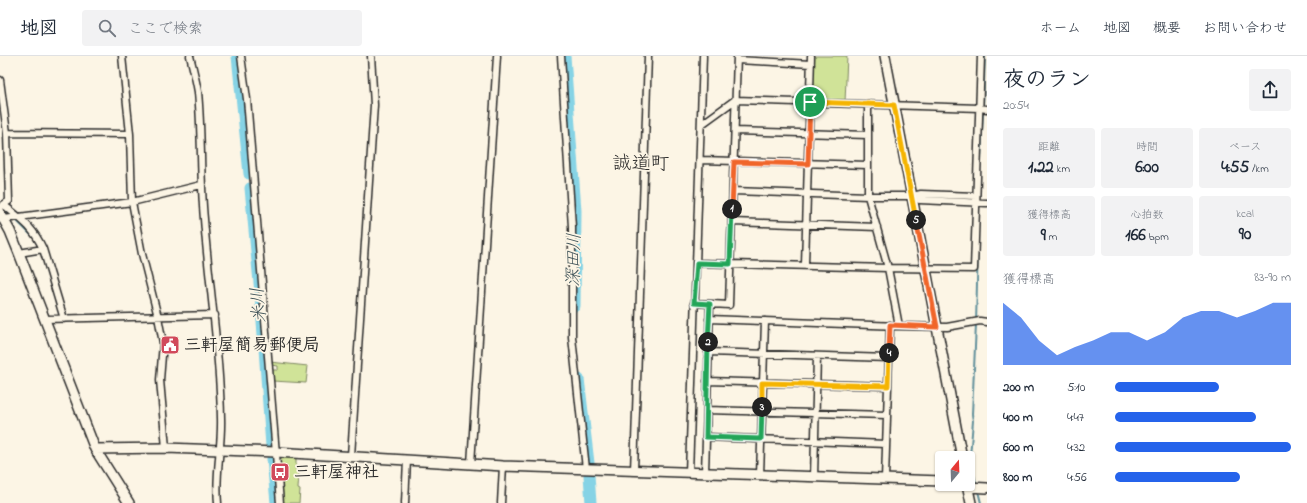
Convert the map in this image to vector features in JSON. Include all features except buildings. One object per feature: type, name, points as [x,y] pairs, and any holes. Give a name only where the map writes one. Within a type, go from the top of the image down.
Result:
[{"type":"street","points":[[122,56],[130,134],[132,202],[142,254],[163,343],[160,380],[166,448]]},
{"type":"street","points":[[190,56],[198,90],[204,220],[215,315],[219,370],[221,419],[220,450],[216,486],[218,503]]},
{"type":"street","points":[[241,56],[247,99],[280,503]]},
{"type":"street","points":[[351,456],[374,105],[371,56]]},
{"type":"street","points":[[471,464],[497,56]]},
{"type":"street","points":[[562,56],[572,227],[572,337],[586,470]]},
{"type":"street","points":[[634,471],[648,56]]},
{"type":"street","points":[[689,473],[694,303],[701,160],[703,56]]},
{"type":"street","points":[[805,265],[811,56]]},
{"type":"street","points":[[885,56],[961,451]]},
{"type":"street","points":[[697,263],[974,269],[976,196],[982,108],[981,56]]},
{"type":"street","points":[[694,303],[729,305],[737,58],[811,64]]},
{"type":"street","points":[[0,80],[7,133],[9,201],[2,211]]},
{"type":"street","points":[[702,124],[735,100],[982,108]]},
{"type":"street","points":[[868,104],[868,196],[888,268],[899,326]]},
{"type":"street","points":[[735,131],[868,135]]},
{"type":"street","points":[[7,133],[130,134]]},
{"type":"street","points":[[701,160],[868,165]]},
{"type":"street","points":[[2,211],[19,217],[132,202],[202,185]]},
{"type":"street","points":[[733,191],[868,196],[912,196],[921,194],[976,196]]},
{"type":"street","points":[[912,196],[920,200],[987,203]]},
{"type":"street","points":[[2,211],[19,217],[37,237],[43,249],[64,319]]},
{"type":"street","points":[[2,211],[96,449],[129,503]]},
{"type":"street","points":[[732,222],[877,227]]},
{"type":"street","points":[[19,253],[43,249]]},
{"type":"street","points":[[705,473],[710,304]]},
{"type":"street","points":[[45,319],[215,315]]},
{"type":"street","points":[[709,319],[937,327],[948,327],[980,321],[987,322]]},
{"type":"street","points":[[760,475],[765,321]]},
{"type":"street","points":[[885,479],[890,325]]},
{"type":"street","points":[[708,352],[888,358]]},
{"type":"street","points":[[814,477],[817,356]]},
{"type":"street","points":[[707,381],[888,386]]},
{"type":"street","points":[[707,410],[887,415]]},
{"type":"street","points":[[706,437],[886,444]]},
{"type":"street","points":[[96,449],[166,448],[276,452],[586,470],[935,481]]},
{"type":"street","points":[[405,503],[407,460]]},
{"type":"street","points":[[501,503],[503,466]]},
{"type":"street","points":[[975,486],[987,488]]},
{"type":"street","points":[[968,491],[971,503]]},
{"type":"green space","points":[[812,56],[847,56],[845,102],[812,101]]},
{"type":"green space","points":[[270,362],[308,366],[306,383],[273,381],[272,370],[278,370],[278,366],[271,365]]},
{"type":"green space","points":[[296,457],[296,470],[299,470],[299,503],[283,503],[278,462],[279,458]]},
{"type":"waterway","name":"米川","points":[[237,56],[249,174]]},
{"type":"waterway","name":"深田川","points":[[565,56],[576,211],[575,306]]},
{"type":"waterway","points":[[981,161],[985,56]]},
{"type":"waterway","name":"米川","points":[[250,188],[260,293],[271,446]]},
{"type":"waterway","points":[[924,197],[967,199]]},
{"type":"waterway","points":[[1,207],[11,216]]},
{"type":"waterway","points":[[15,219],[33,237]]},
{"type":"waterway","points":[[976,484],[970,457],[973,421],[978,242]]},
{"type":"waterway","name":"深田川","points":[[579,379],[589,463]]},
{"type":"waterway","name":"米川","points":[[272,459],[276,503]]},
{"type":"waterway","name":"深田川","points":[[589,475],[591,503]]},
{"type":"waterway","points":[[978,491],[981,503]]},
{"type":"place","name":"三軒屋簡易郵便局","points":[[170,345]]},
{"type":"place","name":"三軒屋神社","points":[[280,472]]},
{"type":"district","name":"誠道町","points":[[641,164]]},
{"type":"route","points":[[810,102],[894,105],[937,327],[890,325],[888,386],[762,383],[761,439],[706,437],[710,304],[694,303],[697,263],[730,264],[734,162],[808,164],[810,102]]}]
